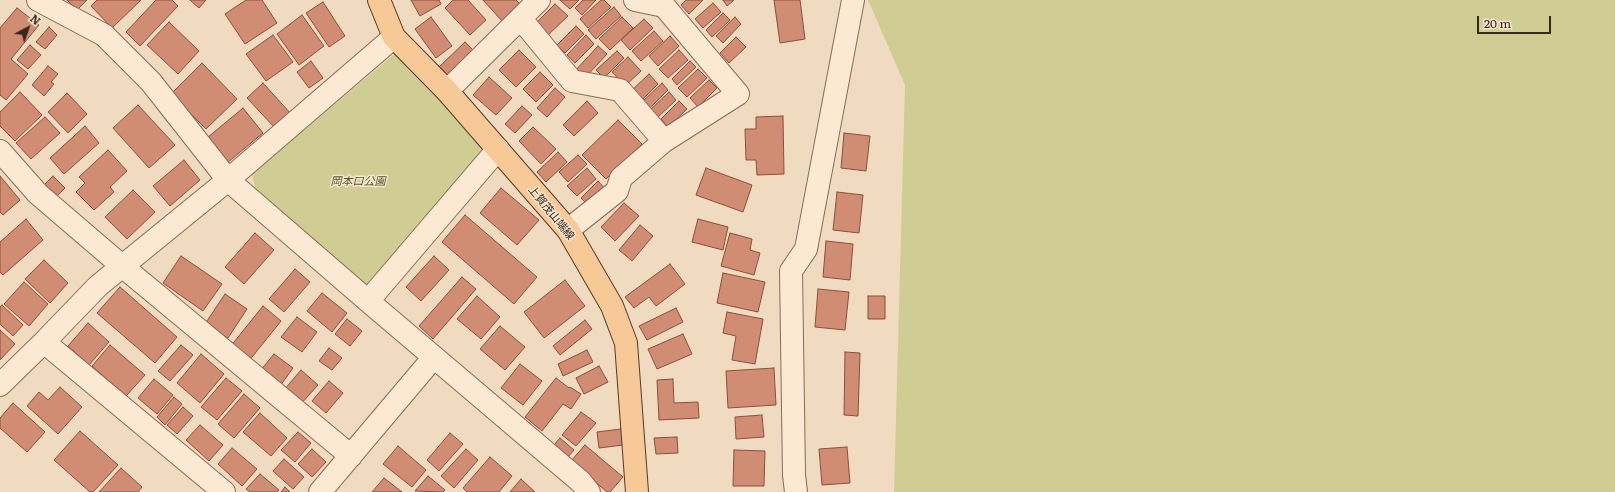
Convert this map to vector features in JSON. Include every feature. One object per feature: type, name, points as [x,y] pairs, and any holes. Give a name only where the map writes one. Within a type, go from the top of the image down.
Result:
[{"type":"main road","name":"上賀茂山端線","points":[[379,0],[394,38],[447,91],[568,230],[612,306],[626,343],[637,492]]},
{"type":"street","points":[[38,0],[104,35],[151,82],[228,180],[434,357],[581,489]]},
{"type":"street","points":[[447,91],[539,0]]},
{"type":"street","points":[[568,230],[617,191],[621,178],[664,141],[738,94],[664,6],[635,0]]},
{"type":"street","points":[[796,492],[794,475],[791,271],[806,249],[853,0]]},
{"type":"street","points":[[521,19],[572,81],[620,90],[664,141]]},
{"type":"street","points":[[0,385],[98,286],[228,180],[394,38]]},
{"type":"street","points":[[368,301],[498,149]]},
{"type":"street","points":[[0,151],[38,194],[350,456]]},
{"type":"street","points":[[44,342],[224,492]]},
{"type":"street","points":[[320,492],[434,357]]},
{"type":"green space","points":[[868,0],[1615,0],[1615,492],[894,492],[905,85]]},
{"type":"green space","name":"岡本口公園","points":[[398,51],[486,148],[367,288],[256,192],[252,174]]},
{"type":"building","points":[[67,0],[87,0],[77,10]]},
{"type":"building","points":[[97,0],[141,0],[112,28],[91,6]]},
{"type":"building","points":[[156,0],[172,0],[178,6],[140,46],[126,32]]},
{"type":"building","points":[[190,0],[206,0],[199,8]]},
{"type":"building","points":[[246,0],[262,0],[277,23],[245,44],[225,14]]},
{"type":"building","points":[[411,0],[439,0],[441,4],[420,16]]},
{"type":"building","points":[[453,0],[468,0],[486,20],[470,35],[445,8]]},
{"type":"building","points":[[483,0],[516,0],[520,4],[502,21]]},
{"type":"building","points":[[560,0],[579,0],[570,9]]},
{"type":"building","points":[[583,0],[596,0],[582,15],[575,8]]},
{"type":"building","points":[[601,0],[604,0],[611,7],[588,28],[580,19]]},
{"type":"building","points":[[686,0],[703,0],[689,14],[681,5]]},
{"type":"building","points":[[723,0],[734,0],[727,6]]},
{"type":"building","points":[[774,0],[800,0],[805,39],[780,43]]},
{"type":"building","points":[[323,2],[345,36],[329,47],[306,13]]},
{"type":"building","points":[[713,3],[721,12],[703,28],[695,19]]},
{"type":"building","points":[[555,4],[568,16],[548,35],[536,23]]},
{"type":"building","points":[[614,7],[621,16],[596,39],[588,30]]},
{"type":"building","points":[[17,8],[39,25],[11,59],[28,74],[6,100],[0,95],[0,28]]},
{"type":"building","points":[[723,13],[730,20],[712,37],[706,30]]},
{"type":"building","points":[[302,15],[324,46],[299,65],[277,34]]},
{"type":"building","points":[[431,17],[452,46],[436,58],[415,29]]},
{"type":"building","points":[[622,17],[633,28],[610,50],[599,39]]},
{"type":"building","points":[[735,17],[741,24],[723,43],[716,36]]},
{"type":"building","points":[[644,19],[653,28],[630,50],[621,40]]},
{"type":"building","points":[[169,22],[199,51],[178,74],[147,45]]},
{"type":"building","points":[[576,26],[584,34],[565,53],[557,45]]},
{"type":"building","points":[[49,27],[57,35],[45,49],[36,42]]},
{"type":"building","points":[[654,31],[663,41],[641,61],[632,51]]},
{"type":"building","points":[[273,35],[293,62],[266,81],[246,54]]},
{"type":"building","points":[[586,35],[594,44],[575,63],[567,55]]},
{"type":"building","points":[[670,36],[679,46],[658,66],[649,56]]},
{"type":"building","points":[[736,37],[746,47],[729,63],[720,53]]},
{"type":"building","points":[[465,42],[476,53],[449,78],[439,67]]},
{"type":"building","points":[[30,45],[41,55],[28,69],[17,60]]},
{"type":"building","points":[[598,46],[607,54],[583,80],[574,72]]},
{"type":"building","points":[[519,50],[536,67],[516,87],[499,70]]},
{"type":"building","points":[[679,50],[688,60],[668,78],[659,69]]},
{"type":"building","points":[[617,51],[624,58],[604,78],[596,70]]},
{"type":"building","points":[[628,57],[641,71],[625,86],[612,72]]},
{"type":"building","points":[[311,61],[323,78],[309,88],[297,72]]},
{"type":"building","points":[[690,61],[696,67],[677,85],[672,79]]},
{"type":"building","points":[[202,63],[237,99],[206,129],[171,94]]},
{"type":"building","points":[[48,66],[58,74],[51,82],[54,84],[44,96],[32,85]]},
{"type":"building","points":[[698,69],[707,78],[687,97],[678,88]]},
{"type":"building","points":[[540,72],[553,85],[536,102],[523,89]]},
{"type":"building","points":[[649,74],[658,84],[639,103],[630,92]]},
{"type":"building","points":[[489,77],[512,98],[496,115],[473,95]]},
{"type":"building","points":[[709,80],[717,88],[698,107],[690,98]]},
{"type":"building","points":[[263,83],[291,114],[275,128],[247,98]]},
{"type":"building","points":[[662,83],[668,90],[650,108],[643,101]]},
{"type":"building","points":[[555,88],[565,97],[547,117],[537,108]]},
{"type":"building","points":[[20,92],[42,115],[15,141],[0,126],[0,112]]},
{"type":"building","points":[[669,92],[676,100],[657,118],[650,110]]},
{"type":"building","points":[[67,93],[87,114],[68,133],[48,112]]},
{"type":"building","points":[[587,101],[598,113],[574,136],[563,125]]},
{"type":"building","points":[[679,101],[687,109],[668,127],[661,119]]},
{"type":"building","points":[[138,105],[175,145],[149,168],[113,128]]},
{"type":"building","points":[[522,106],[532,115],[515,133],[505,124]]},
{"type":"building","points":[[243,108],[263,133],[227,163],[207,138]]},
{"type":"building","points":[[783,116],[784,174],[757,175],[756,160],[746,160],[745,129],[756,129],[756,117]]},
{"type":"building","points":[[45,117],[60,133],[31,159],[16,143]]},
{"type":"building","points":[[618,120],[642,144],[606,179],[582,155]]},
{"type":"building","points":[[85,126],[99,143],[64,174],[50,158]]},
{"type":"building","points":[[533,127],[556,149],[541,164],[519,141]]},
{"type":"building","points":[[844,133],[870,136],[866,171],[841,168]]},
{"type":"building","points":[[108,150],[127,171],[110,187],[114,192],[94,210],[76,192],[85,183],[79,177]]},
{"type":"building","points":[[558,152],[567,162],[546,182],[537,172]]},
{"type":"building","points":[[578,155],[587,164],[568,182],[559,172]]},
{"type":"building","points":[[184,160],[200,180],[170,206],[153,186]]},
{"type":"building","points":[[587,168],[596,179],[577,196],[567,186]]},
{"type":"building","points":[[706,168],[752,185],[743,212],[696,195]]},
{"type":"building","points":[[0,176],[20,200],[3,215],[0,212]]},
{"type":"building","points":[[53,176],[65,188],[52,201],[40,189]]},
{"type":"building","points":[[598,181],[607,191],[590,207],[581,198]]},
{"type":"building","points":[[501,188],[539,220],[517,245],[480,213]]},
{"type":"building","points":[[133,190],[155,212],[127,239],[105,217]]},
{"type":"building","points":[[837,192],[863,195],[859,233],[833,230]]},
{"type":"building","points":[[624,203],[639,216],[615,241],[601,227]]},
{"type":"building","points":[[465,215],[537,277],[514,304],[442,242]]},
{"type":"building","points":[[26,219],[43,240],[3,275],[0,272],[0,242]]},
{"type":"building","points":[[698,219],[728,227],[723,250],[692,242]]},
{"type":"building","points":[[640,225],[653,236],[632,261],[619,250]]},
{"type":"building","points":[[255,233],[274,250],[244,284],[225,267]]},
{"type":"building","points":[[730,233],[752,239],[750,250],[760,253],[754,275],[721,266]]},
{"type":"building","points":[[826,241],[853,244],[850,280],[823,277]]},
{"type":"building","points":[[181,256],[222,284],[203,311],[163,283]]},
{"type":"building","points":[[434,256],[449,270],[421,301],[406,287]]},
{"type":"building","points":[[44,260],[68,283],[50,303],[25,279]]},
{"type":"building","points":[[670,264],[685,284],[656,306],[649,297],[634,308],[625,297]]},
{"type":"building","points":[[295,269],[310,282],[284,312],[269,299]]},
{"type":"building","points":[[723,273],[765,282],[758,312],[717,303]]},
{"type":"building","points":[[462,277],[476,289],[433,339],[419,326]]},
{"type":"building","points":[[565,280],[585,306],[544,338],[524,312]]},
{"type":"building","points":[[24,282],[48,304],[29,326],[4,304]]},
{"type":"building","points":[[120,287],[177,337],[155,363],[97,313]]},
{"type":"building","points":[[818,289],[849,292],[845,330],[815,327]]},
{"type":"building","points":[[322,293],[347,313],[332,332],[307,311]]},
{"type":"building","points":[[225,294],[247,309],[228,338],[205,324]]},
{"type":"building","points":[[477,296],[500,317],[481,339],[457,319]]},
{"type":"building","points":[[868,296],[885,296],[885,319],[868,319]]},
{"type":"building","points":[[2,305],[23,325],[13,336],[0,324],[0,307]]},
{"type":"building","points":[[263,306],[281,321],[248,362],[230,347]]},
{"type":"building","points":[[676,308],[683,322],[647,340],[639,326]]},
{"type":"building","points":[[727,312],[763,319],[755,364],[732,360],[736,336],[723,333]]},
{"type":"building","points":[[297,317],[317,332],[302,352],[281,337]]},
{"type":"building","points":[[347,319],[362,331],[350,346],[335,334]]},
{"type":"building","points":[[585,320],[592,329],[560,355],[553,346]]},
{"type":"building","points":[[88,323],[109,342],[89,365],[68,346]]},
{"type":"building","points":[[500,326],[525,347],[505,370],[480,349]]},
{"type":"building","points":[[0,330],[15,344],[0,360]]},
{"type":"building","points":[[683,334],[692,354],[657,369],[648,349]]},
{"type":"building","points":[[110,345],[145,375],[126,396],[92,366]]},
{"type":"building","points":[[181,345],[193,355],[170,381],[158,371]]},
{"type":"building","points":[[329,348],[342,358],[332,370],[319,361]]},
{"type":"building","points":[[587,350],[593,362],[563,376],[558,364]]},
{"type":"building","points":[[845,352],[860,353],[858,416],[844,415]]},
{"type":"building","points":[[201,354],[224,374],[200,403],[177,383]]},
{"type":"building","points":[[274,354],[293,368],[280,386],[260,371]]},
{"type":"building","points":[[520,364],[542,381],[523,405],[501,388]]},
{"type":"building","points":[[599,366],[608,382],[584,394],[576,378]]},
{"type":"building","points":[[774,368],[776,405],[728,408],[726,371]]},
{"type":"building","points":[[301,370],[318,385],[300,405],[284,390]]},
{"type":"building","points":[[226,378],[242,391],[217,420],[201,407]]},
{"type":"building","points":[[556,378],[569,388],[570,387],[581,394],[571,409],[563,404],[542,431],[525,417]]},
{"type":"building","points":[[154,379],[173,395],[157,414],[138,398]]},
{"type":"building","points":[[673,379],[674,403],[698,402],[699,418],[659,420],[657,380]]},
{"type":"building","points":[[329,381],[343,393],[326,413],[312,401]]},
{"type":"building","points":[[60,387],[82,407],[58,434],[27,406],[39,392],[48,400]]},
{"type":"building","points":[[244,394],[260,408],[234,438],[218,424]]},
{"type":"building","points":[[174,397],[182,404],[165,425],[157,417]]},
{"type":"building","points":[[13,403],[45,432],[27,452],[0,428],[0,418]]},
{"type":"building","points":[[183,407],[193,416],[177,434],[167,425]]},
{"type":"building","points":[[581,412],[596,423],[576,446],[562,435]]},
{"type":"building","points":[[260,413],[287,438],[271,456],[243,432]]},
{"type":"building","points":[[762,415],[764,437],[736,439],[735,417]]},
{"type":"building","points":[[200,425],[223,445],[209,461],[186,440]]},
{"type":"building","points":[[621,429],[623,445],[599,448],[597,432]]},
{"type":"building","points":[[80,431],[118,465],[93,492],[90,492],[54,460]]},
{"type":"building","points":[[298,432],[311,443],[295,462],[281,450]]},
{"type":"building","points":[[450,433],[463,444],[439,471],[427,460]]},
{"type":"building","points":[[677,437],[678,453],[656,454],[654,438]]},
{"type":"building","points":[[560,438],[574,450],[567,458],[553,446]]},
{"type":"building","points":[[585,445],[623,477],[610,492],[607,492],[571,461]]},
{"type":"building","points":[[398,446],[426,470],[412,487],[383,464]]},
{"type":"building","points":[[847,447],[850,483],[822,485],[819,449]]},
{"type":"building","points":[[232,448],[257,469],[242,486],[218,464]]},
{"type":"building","points":[[312,449],[326,462],[312,477],[298,464]]},
{"type":"building","points":[[466,449],[478,460],[454,488],[441,476]]},
{"type":"building","points":[[734,450],[765,451],[764,486],[733,486]]},
{"type":"building","points":[[490,457],[512,476],[499,492],[467,492],[463,488]]},
{"type":"building","points":[[284,459],[304,477],[293,489],[273,471]]},
{"type":"building","points":[[121,468],[142,487],[138,492],[99,492]]},
{"type":"building","points":[[260,474],[279,490],[277,492],[250,492],[246,489]]},
{"type":"building","points":[[428,476],[445,490],[443,492],[415,491]]},
{"type":"building","points":[[384,478],[402,492],[372,492]]},
{"type":"building","points":[[521,479],[535,492],[510,492]]},
{"type":"building","points":[[285,487],[290,492],[281,492]]}]
